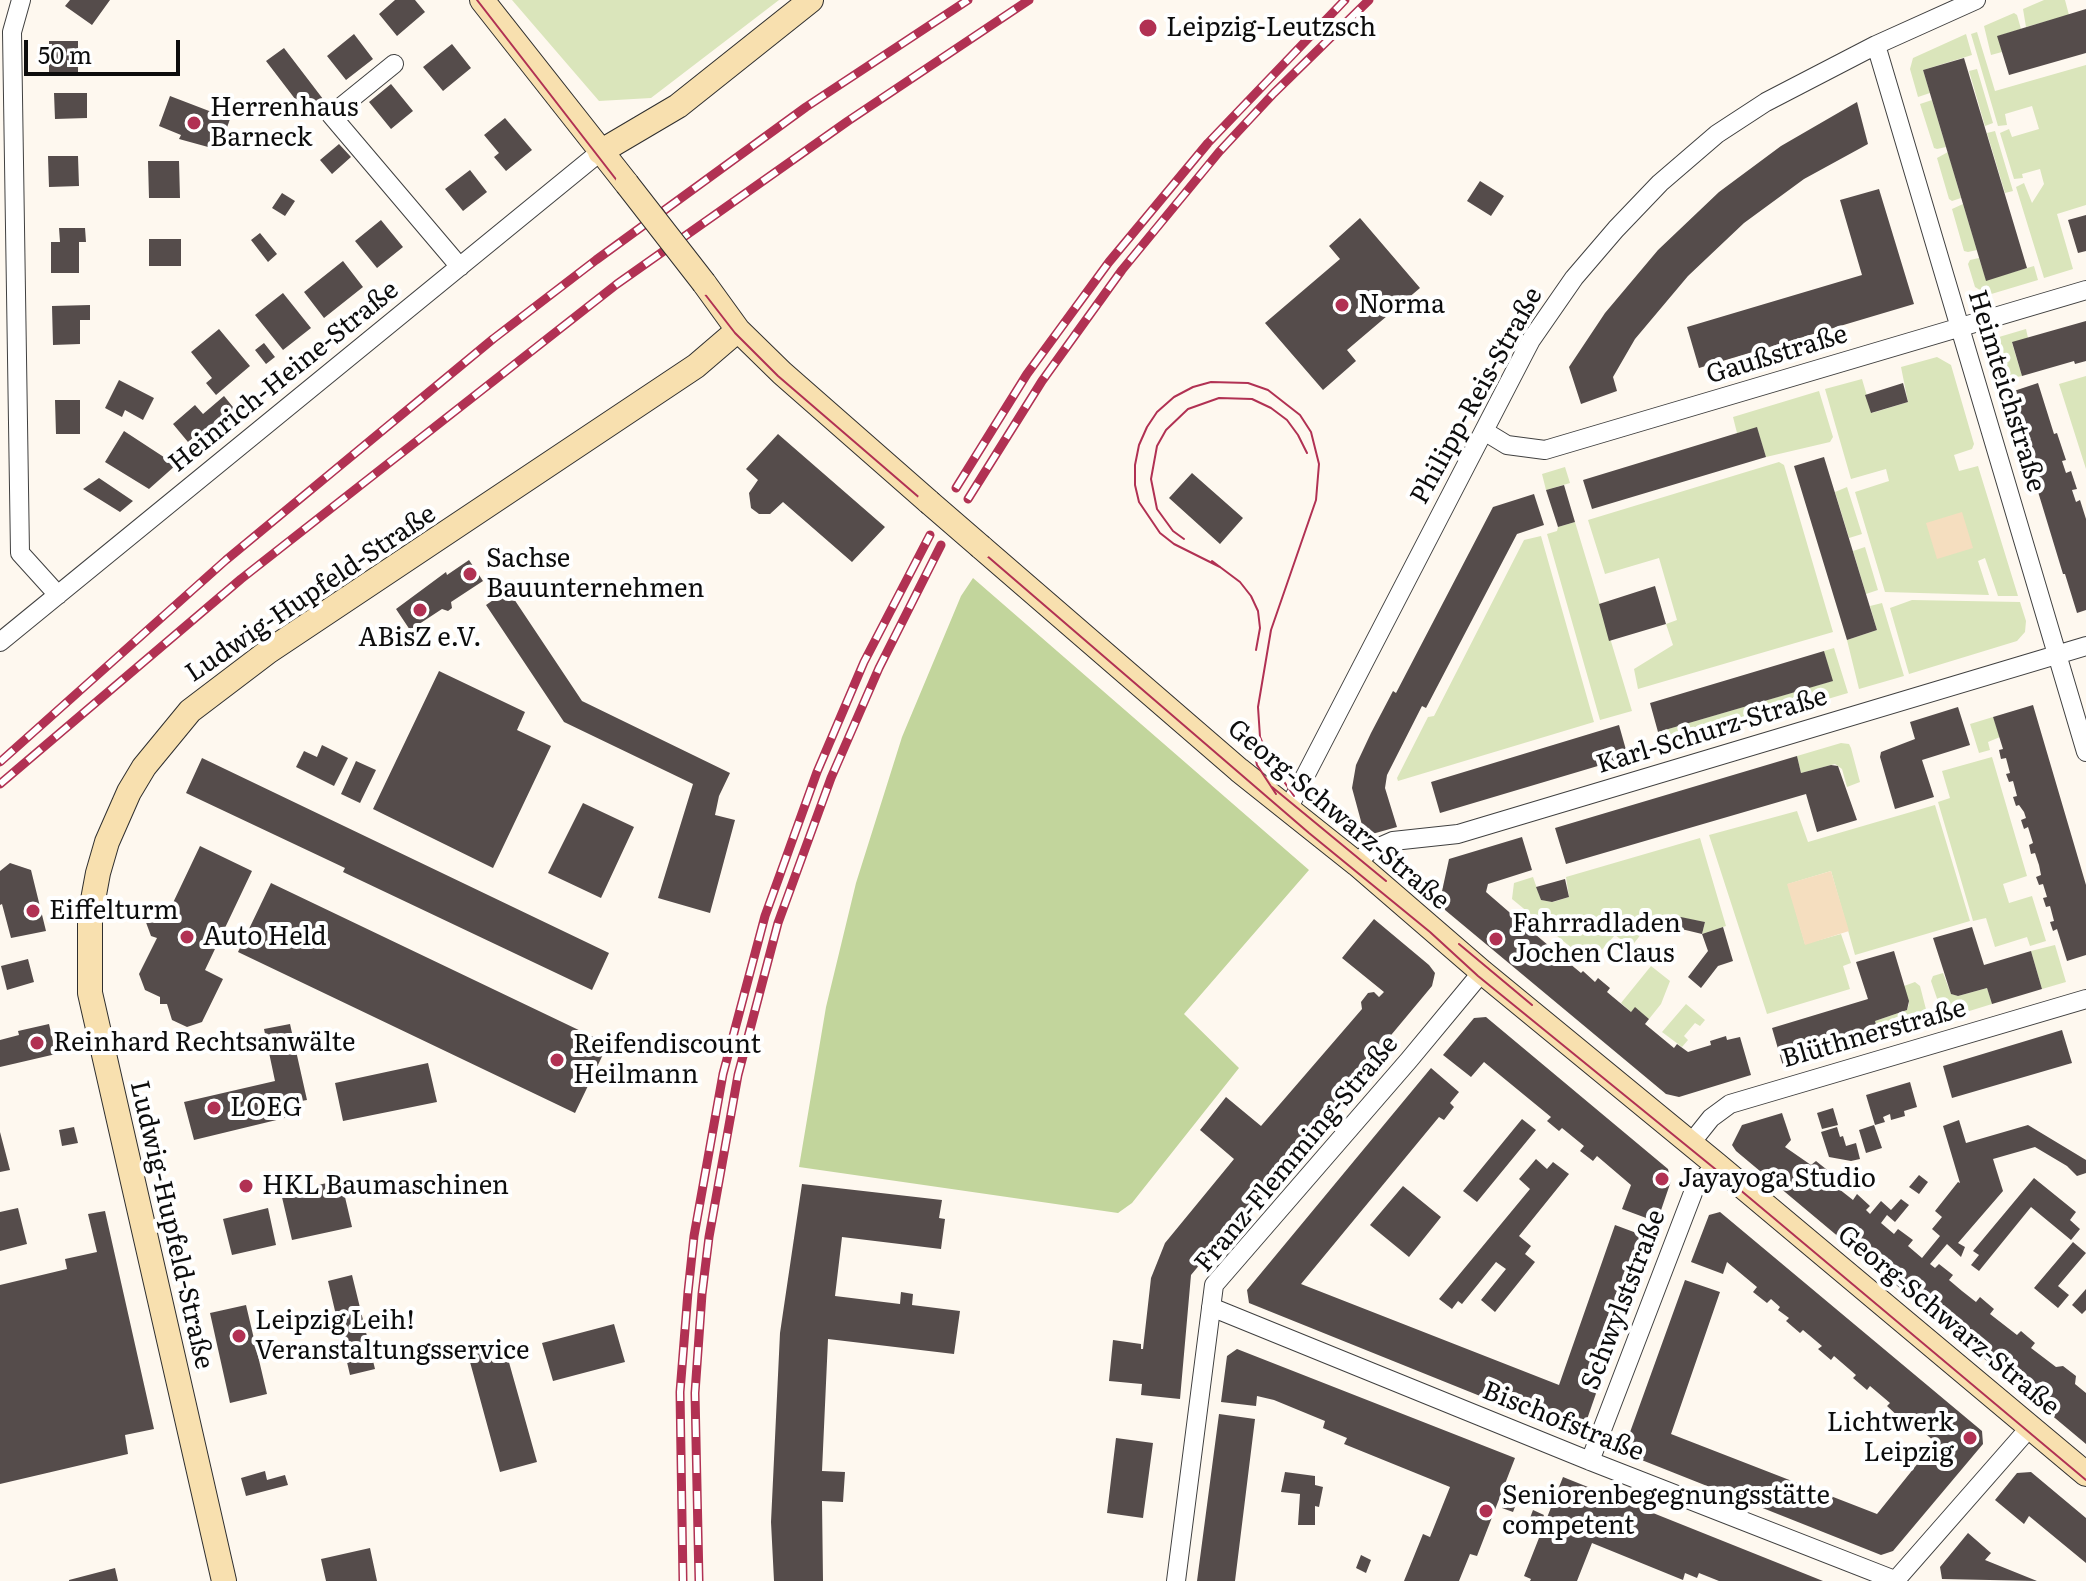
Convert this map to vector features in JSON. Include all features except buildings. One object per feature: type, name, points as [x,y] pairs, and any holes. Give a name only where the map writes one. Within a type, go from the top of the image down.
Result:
[{"type":"main road","name":"Georg-Schwarz-Straße","points":[[482,0],[738,330],[782,373],[1288,809],[2086,1474]]},
{"type":"main road","points":[[600,152],[678,106],[811,0]]},
{"type":"main road","name":"Ludwig-Hupfeld-Straße","points":[[224,1581],[90,993],[90,916],[107,842],[144,767],[190,711],[269,651],[696,366],[738,330]]},
{"type":"street","points":[[21,0],[12,32],[20,553],[58,595]]},
{"type":"street","name":"Philipp-Reis-Straße","points":[[1288,809],[1531,340],[1574,278],[1660,183],[1717,134],[1766,102],[1876,45],[1976,0]]},
{"type":"street","name":"Heimteichstraße","points":[[1876,45],[2086,752]]},
{"type":"street","points":[[394,64],[331,115],[460,267]]},
{"type":"street","name":"Heinrich-Heine-Straße","points":[[0,642],[600,152]]},
{"type":"street","name":"Gaußstraße","points":[[1484,431],[1507,445],[1545,450],[2086,290]]},
{"type":"street","name":"Karl-Schurz-Straße","points":[[1357,864],[1368,852],[1393,841],[1458,834],[2086,646]]},
{"type":"street","name":"Franz-Flemming-Straße","points":[[1176,1581],[1214,1285],[1482,972]]},
{"type":"street","name":"Blüthnerstraße","points":[[1691,1143],[1711,1118],[1730,1104],[2086,999]]},
{"type":"street","name":"Schwylststraße","points":[[1590,1461],[1696,1185],[1717,1165]]},
{"type":"street","name":"Bischofstraße","points":[[1211,1307],[1895,1581]]},
{"type":"street","points":[[1895,1581],[2031,1426]]},
{"type":"green space","points":[[512,0],[779,0],[651,98],[599,101]]},
{"type":"green space","points":[[2044,0],[2065,0],[2069,15],[2026,27],[2023,9]]},
{"type":"green space","points":[[2014,13],[2021,29],[1998,36],[2002,52],[1991,55],[1984,26]]},
{"type":"green space","points":[[1977,32],[1995,91],[2086,65],[2086,205],[2057,214],[2073,269],[2044,278],[2016,187],[2024,183],[2032,203],[2044,184],[2040,169],[2014,179],[2000,133],[2009,129],[2012,137],[2039,129],[2032,106],[2005,114],[2007,125],[1998,126],[1971,34]]},
{"type":"green space","points":[[1966,34],[1972,55],[1923,70],[1930,93],[1918,97],[1910,69],[1913,58]]},
{"type":"green space","points":[[1977,69],[1993,123],[1985,126],[1969,71]]},
{"type":"green space","points":[[1932,100],[1946,147],[1937,149],[1934,148],[1920,104]]},
{"type":"green space","points":[[1995,131],[2013,191],[2005,193],[1987,133]]},
{"type":"green space","points":[[1948,152],[1961,198],[1952,201],[1937,158]]},
{"type":"green space","points":[[1963,204],[1977,250],[1968,252],[1964,251],[1952,209]]},
{"type":"green space","points":[[1979,258],[1986,280],[2034,266],[2038,280],[1988,295],[1975,287],[1968,264],[1970,260]]},
{"type":"green space","points":[[2026,329],[2028,338],[2012,343],[2022,376],[2002,380],[1993,349],[1999,337]]},
{"type":"green space","points":[[1937,357],[1951,365],[1974,444],[1972,449],[1954,455],[1959,471],[1978,466],[2018,596],[1998,596],[1985,558],[1978,561],[1989,595],[1885,592],[1855,492],[1889,481],[1886,469],[1851,479],[1825,389],[1862,379],[1872,413],[1908,402],[1901,367]]},
{"type":"green space","points":[[2086,376],[2086,469],[2059,384]]},
{"type":"green space","points":[[1819,391],[1833,437],[1830,442],[1766,457],[1757,428],[1737,433],[1733,417]]},
{"type":"green space","points":[[1779,462],[1784,465],[1833,632],[1638,689],[1634,669],[1673,645],[1666,624],[1677,620],[1659,558],[1605,574],[1588,520]]},
{"type":"green space","points":[[1565,467],[1570,483],[1546,490],[1542,474]]},
{"type":"green space","points":[[1847,487],[1862,534],[1849,538],[1835,492]]},
{"type":"green space","points":[[1575,522],[1632,711],[1600,720],[1547,534]]},
{"type":"green space","points":[[1541,536],[1594,722],[1398,781],[1428,717],[1434,716],[1524,540]]},
{"type":"green space","points":[[1865,547],[1878,590],[1866,594],[1853,551]]},
{"type":"green space","points":[[973,578],[1309,870],[1184,1014],[1239,1068],[1132,1203],[1118,1213],[799,1167],[826,1007],[856,883],[902,737],[961,596]]},
{"type":"green space","points":[[1912,600],[2020,602],[2026,621],[2025,632],[2017,641],[1909,674],[1890,608]]},
{"type":"green space","points":[[1882,603],[1904,676],[1859,689],[1847,640],[1877,630],[1870,606]]},
{"type":"green space","points":[[1834,648],[1848,693],[1662,748],[1658,732],[1832,681],[1824,651]]},
{"type":"green space","points":[[1993,717],[2000,737],[1988,742],[1990,750],[1979,753],[1970,724]]},
{"type":"green space","points":[[1841,743],[1849,744],[1851,748],[1860,782],[1847,787],[1842,769],[1835,764],[1801,773],[1797,756]]},
{"type":"green space","points":[[1992,757],[2027,876],[2003,884],[2009,903],[2032,896],[2046,941],[2030,946],[2027,937],[1995,947],[1986,918],[1973,921],[1938,802],[1950,798],[1942,771]]},
{"type":"green space","points":[[1935,805],[1970,921],[1855,955],[1831,871],[1788,884],[1805,944],[1841,934],[1851,963],[1843,966],[1850,989],[1767,1014],[1709,835],[1797,811],[1808,842]]},
{"type":"green space","points":[[1700,838],[1726,926],[1702,934],[1705,922],[1671,916],[1669,926],[1645,921],[1642,933],[1631,947],[1615,935],[1590,963],[1512,899],[1514,883],[1533,877],[1541,900],[1553,902],[1569,897],[1566,877]]},
{"type":"green space","points":[[2055,945],[2066,982],[2042,989],[2031,951]]},
{"type":"green space","points":[[1651,966],[1670,981],[1661,1004],[1649,1019],[1635,1008],[1631,1012],[1621,1003]]},
{"type":"green space","points":[[1943,973],[1951,994],[1958,996],[1987,988],[1992,1004],[1950,1017],[1943,1016],[1931,981],[1933,976]]},
{"type":"green space","points":[[1915,982],[1920,986],[1929,1021],[1880,1037],[1875,1021],[1907,1010],[1909,1004],[1904,986]]},
{"type":"green space","points":[[1686,1004],[1705,1020],[1700,1026],[1695,1023],[1684,1036],[1688,1040],[1682,1047],[1662,1032]]},
{"type":"sand","points":[[1962,512],[1973,548],[1937,559],[1926,523]]},
{"type":"sand","points":[[1831,871],[1849,931],[1805,945],[1787,884]]},
{"type":"tram line","points":[[477,0],[735,333],[778,376],[1478,976],[1714,1168],[2086,1480]]},
{"type":"tram line","points":[[1220,567],[1174,544],[1160,533],[1139,502],[1135,465],[1147,427],[1157,412],[1174,397],[1211,382],[1248,383],[1268,390],[1300,415],[1311,432],[1319,464],[1316,500],[1271,630],[1258,707],[1260,737],[1271,763],[1294,796]]},
{"type":"tram line","points":[[1184,539],[1173,531],[1157,509],[1151,479],[1157,446],[1166,430],[1188,409],[1219,398],[1252,399],[1287,420],[1307,453]]},
{"type":"tram line","points":[[1212,561],[1240,582],[1251,596],[1258,611],[1260,628],[1256,650]]},
{"type":"tram line","points":[[1249,729],[1257,765],[1276,794]]},
{"type":"tram line","points":[[1272,787],[1386,881]]},
{"type":"tram line","points":[[1459,944],[1532,1005]]},
{"type":"railway","points":[[0,762],[226,560],[493,339],[806,107],[968,0]]},
{"type":"railway","points":[[0,784],[241,579],[617,284],[848,121],[1029,0]]},
{"type":"railway","points":[[956,488],[1027,374],[1109,262],[1208,143],[1345,0]]},
{"type":"railway","points":[[968,499],[1042,381],[1122,270],[1219,152],[1369,0]]},
{"type":"railway","points":[[683,1581],[680,1392],[694,1236],[723,1074],[765,916],[817,772],[864,662],[930,535]]},
{"type":"railway","points":[[699,1581],[695,1393],[702,1294],[738,1075],[778,923],[831,778],[879,668],[941,545]]},
{"type":"place","name":"Leipzig-Leutzsch","points":[[1148,28]]},
{"type":"place","name":"Herrenhaus Barneck","points":[[194,123]]},
{"type":"place","name":"Norma","points":[[1342,305]]},
{"type":"place","name":"Sachse Bauunternehmen","points":[[470,574]]},
{"type":"place","name":"ABisZ e.V.","points":[[420,610]]},
{"type":"place","name":"Eiffelturm","points":[[33,911]]},
{"type":"place","name":"Auto Held","points":[[187,937]]},
{"type":"place","name":"Fahrradladen Jochen Claus","points":[[1496,939]]},
{"type":"place","name":"Reinhard Rechtsanwälte","points":[[37,1043]]},
{"type":"place","name":"Reifendiscount Heilmann","points":[[557,1060]]},
{"type":"place","name":"LOEG","points":[[214,1108]]},
{"type":"place","name":"Jayayoga Studio","points":[[1662,1179]]},
{"type":"place","name":"HKL Baumaschinen","points":[[246,1186]]},
{"type":"place","name":"Leipzig Leih! Veranstaltungsservice","points":[[239,1336]]},
{"type":"place","name":"Lichtwerk Leipzig","points":[[1970,1438]]},
{"type":"place","name":"Seniorenbegegnungsstätte competent","points":[[1486,1511]]}]
